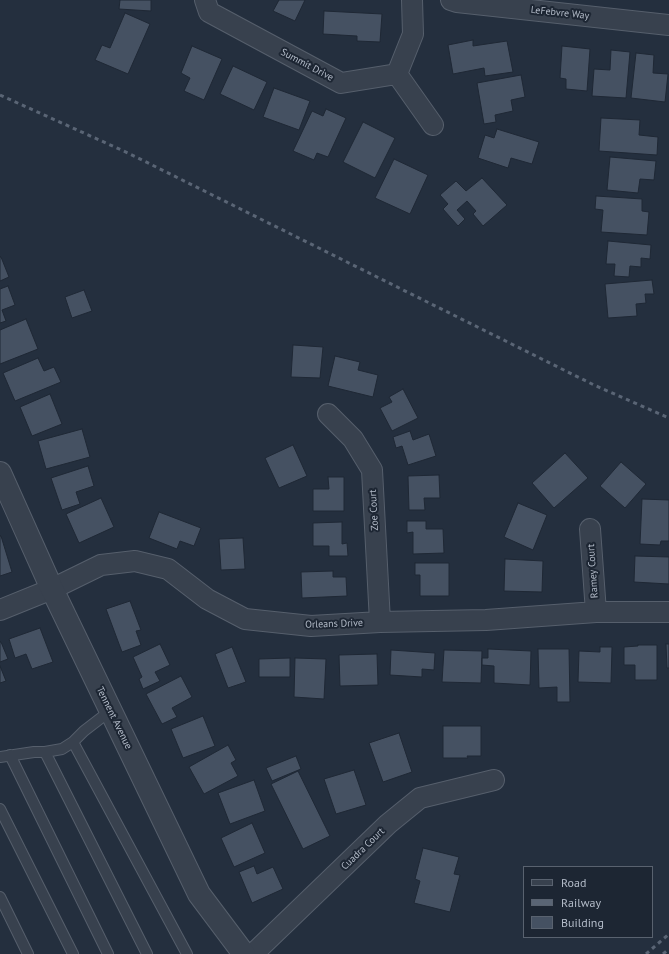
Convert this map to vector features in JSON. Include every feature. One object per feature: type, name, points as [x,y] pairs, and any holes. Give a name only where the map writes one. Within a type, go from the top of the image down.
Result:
[{"type":"street","name":"Summit Drive","points":[[206,0],[209,12],[341,83],[397,74]]},
{"type":"street","points":[[412,0],[413,34],[397,74],[432,125]]},
{"type":"street","name":"LeFebvre Way","points":[[451,0],[457,2],[669,25]]},
{"type":"street","name":"Zoe Court","points":[[328,414],[353,439],[372,470],[380,622]]},
{"type":"street","name":"Tennent Avenue","points":[[0,473],[52,589],[199,894],[244,954]]},
{"type":"street","name":"Ramey Court","points":[[590,529],[596,612]]},
{"type":"street","name":"Orleans Drive","points":[[0,610],[52,589],[101,565],[135,561],[168,569],[207,599],[245,619],[311,626],[380,622],[486,620],[596,612],[669,612]]},
{"type":"street","name":"Cuadra Court","points":[[253,954],[388,824],[420,798],[494,780]]},
{"type":"lane","points":[[108,954],[5,756],[62,749],[73,742],[84,731],[110,711]]},
{"type":"lane","points":[[73,742],[187,954]]},
{"type":"lane","points":[[45,752],[147,954]]},
{"type":"lane","points":[[0,809],[72,954]]},
{"type":"lane","points":[[0,897],[28,954]]},
{"type":"building","points":[[120,0],[151,0],[151,11],[119,9]]},
{"type":"building","points":[[279,0],[305,0],[295,21],[273,11]]},
{"type":"building","points":[[324,11],[382,14],[380,42],[357,41],[357,36],[323,34]]},
{"type":"building","points":[[125,13],[150,24],[128,74],[95,60],[102,45],[110,48]]},
{"type":"building","points":[[473,40],[473,46],[507,41],[513,72],[485,76],[484,68],[453,74],[448,45]]},
{"type":"building","points":[[192,46],[222,59],[204,100],[184,91],[190,78],[181,73]]},
{"type":"building","points":[[562,46],[590,49],[587,91],[566,89],[566,79],[560,78]]},
{"type":"building","points":[[611,50],[630,52],[626,98],[592,96],[594,69],[610,70]]},
{"type":"building","points":[[636,53],[654,55],[653,73],[668,74],[665,102],[631,98]]},
{"type":"building","points":[[233,66],[267,82],[254,110],[220,94]]},
{"type":"building","points":[[521,75],[525,97],[511,100],[513,111],[495,115],[496,122],[484,124],[477,83]]},
{"type":"building","points":[[274,88],[310,101],[299,130],[263,117]]},
{"type":"building","points":[[326,109],[346,118],[328,157],[317,153],[314,160],[293,151],[312,111],[323,116]]},
{"type":"building","points":[[601,118],[640,120],[639,135],[658,137],[657,155],[599,151]]},
{"type":"building","points":[[363,122],[395,138],[375,178],[343,162]]},
{"type":"building","points":[[497,129],[539,142],[532,164],[511,158],[508,168],[478,158],[485,135],[494,138]]},
{"type":"building","points":[[610,157],[656,161],[654,180],[640,179],[638,193],[607,190]]},
{"type":"building","points":[[394,159],[428,175],[410,214],[375,198]]},
{"type":"building","points":[[482,178],[507,205],[483,226],[473,214],[476,211],[467,201],[457,210],[465,219],[458,226],[443,209],[448,204],[440,195],[456,181],[466,191]]},
{"type":"building","points":[[596,196],[642,199],[642,211],[649,212],[647,235],[601,232],[603,210],[595,209]]},
{"type":"building","points":[[608,241],[651,245],[650,259],[641,258],[641,267],[630,266],[629,277],[614,276],[615,264],[606,264]]},
{"type":"building","points":[[0,257],[9,277],[0,281]]},
{"type":"building","points":[[652,280],[654,294],[645,294],[646,303],[636,304],[637,316],[608,318],[605,284]]},
{"type":"building","points":[[8,286],[15,305],[2,310],[6,321],[0,323],[0,289]]},
{"type":"building","points":[[84,290],[92,311],[72,318],[65,297]]},
{"type":"building","points":[[26,319],[38,349],[0,364],[0,330]]},
{"type":"building","points":[[293,345],[323,347],[320,378],[291,377]]},
{"type":"building","points":[[335,356],[360,362],[358,370],[378,375],[373,397],[328,386]]},
{"type":"building","points":[[38,358],[44,371],[54,367],[61,382],[15,401],[3,373]]},
{"type":"building","points":[[403,389],[418,418],[392,431],[380,408],[392,402],[389,397]]},
{"type":"building","points":[[50,394],[62,424],[32,436],[20,407]]},
{"type":"building","points":[[82,429],[90,457],[46,469],[38,441]]},
{"type":"building","points":[[410,431],[413,440],[429,434],[436,456],[408,465],[402,446],[396,448],[393,437]]},
{"type":"building","points":[[293,445],[307,476],[279,488],[265,458]]},
{"type":"building","points":[[565,453],[588,478],[554,508],[532,483]]},
{"type":"building","points":[[621,462],[646,484],[625,508],[600,486]]},
{"type":"building","points":[[88,466],[94,486],[76,492],[80,504],[62,510],[51,478]]},
{"type":"building","points":[[439,475],[440,498],[424,498],[425,510],[409,510],[408,476]]},
{"type":"building","points":[[328,477],[344,477],[344,511],[313,511],[313,489],[329,489]]},
{"type":"building","points":[[101,498],[114,527],[79,543],[66,514]]},
{"type":"building","points":[[642,499],[669,500],[669,541],[661,541],[660,545],[640,544]]},
{"type":"building","points":[[518,503],[547,515],[533,550],[504,537]]},
{"type":"building","points":[[159,512],[201,528],[194,546],[180,541],[177,549],[149,538]]},
{"type":"building","points":[[407,521],[426,521],[426,529],[443,529],[444,553],[413,554],[413,532],[407,533]]},
{"type":"building","points":[[342,522],[342,544],[347,543],[348,556],[329,556],[329,546],[313,546],[313,523]]},
{"type":"building","points":[[0,536],[12,572],[0,576]]},
{"type":"building","points":[[243,538],[245,569],[221,570],[219,539]]},
{"type":"building","points":[[635,556],[669,557],[669,584],[634,582]]},
{"type":"building","points":[[505,559],[543,561],[542,592],[504,591]]},
{"type":"building","points":[[415,563],[449,563],[449,596],[420,596],[420,575],[415,575]]},
{"type":"building","points":[[333,571],[333,577],[346,577],[347,596],[302,598],[301,572]]},
{"type":"building","points":[[130,601],[141,630],[136,631],[141,645],[122,652],[106,609]]},
{"type":"building","points":[[40,628],[53,662],[32,669],[26,654],[15,658],[9,639]]},
{"type":"building","points":[[0,642],[8,659],[0,662]]},
{"type":"building","points":[[160,644],[170,665],[155,672],[160,681],[143,689],[139,679],[142,677],[133,657]]},
{"type":"building","points":[[666,644],[669,644],[669,668],[667,668]]},
{"type":"building","points":[[657,645],[657,680],[635,680],[635,665],[624,665],[624,647]]},
{"type":"building","points":[[232,647],[246,682],[228,688],[215,654]]},
{"type":"building","points":[[600,647],[612,647],[611,683],[578,682],[579,651],[600,652]]},
{"type":"building","points":[[488,649],[531,651],[530,685],[494,683],[494,666],[482,665],[482,658],[488,658]]},
{"type":"building","points":[[538,649],[569,649],[570,702],[557,702],[557,687],[539,688]]},
{"type":"building","points":[[391,650],[435,653],[434,670],[422,669],[422,677],[390,675]]},
{"type":"building","points":[[444,650],[482,651],[481,683],[442,682]]},
{"type":"building","points":[[377,654],[378,685],[340,686],[339,655]]},
{"type":"building","points":[[290,658],[290,677],[259,677],[259,659]]},
{"type":"building","points":[[295,658],[326,659],[324,699],[294,697]]},
{"type":"building","points":[[0,666],[6,681],[0,683]]},
{"type":"building","points":[[181,676],[192,697],[172,708],[177,717],[162,724],[146,694]]},
{"type":"building","points":[[203,716],[215,746],[183,758],[171,729]]},
{"type":"building","points":[[443,726],[481,726],[481,756],[467,756],[468,758],[443,758]]},
{"type":"building","points":[[399,733],[412,772],[383,782],[369,743]]},
{"type":"building","points":[[228,745],[236,760],[231,763],[238,776],[204,794],[189,767]]},
{"type":"building","points":[[296,756],[301,769],[272,781],[266,768]]},
{"type":"building","points":[[354,770],[366,805],[336,814],[324,779]]},
{"type":"building","points":[[298,771],[330,836],[303,849],[271,784]]},
{"type":"building","points":[[254,780],[265,811],[230,824],[218,793]]},
{"type":"building","points":[[252,823],[265,853],[234,867],[221,838]]},
{"type":"building","points":[[423,848],[459,857],[454,874],[460,875],[450,912],[414,903],[420,881],[415,879]]},
{"type":"building","points":[[254,866],[257,874],[273,867],[283,889],[252,903],[239,872]]},
{"type":"railway","points":[[0,95],[128,153],[594,385],[669,418]]},
{"type":"railway","points":[[646,954],[669,934]]},
{"type":"railway","points":[[663,954],[669,949]]}]
